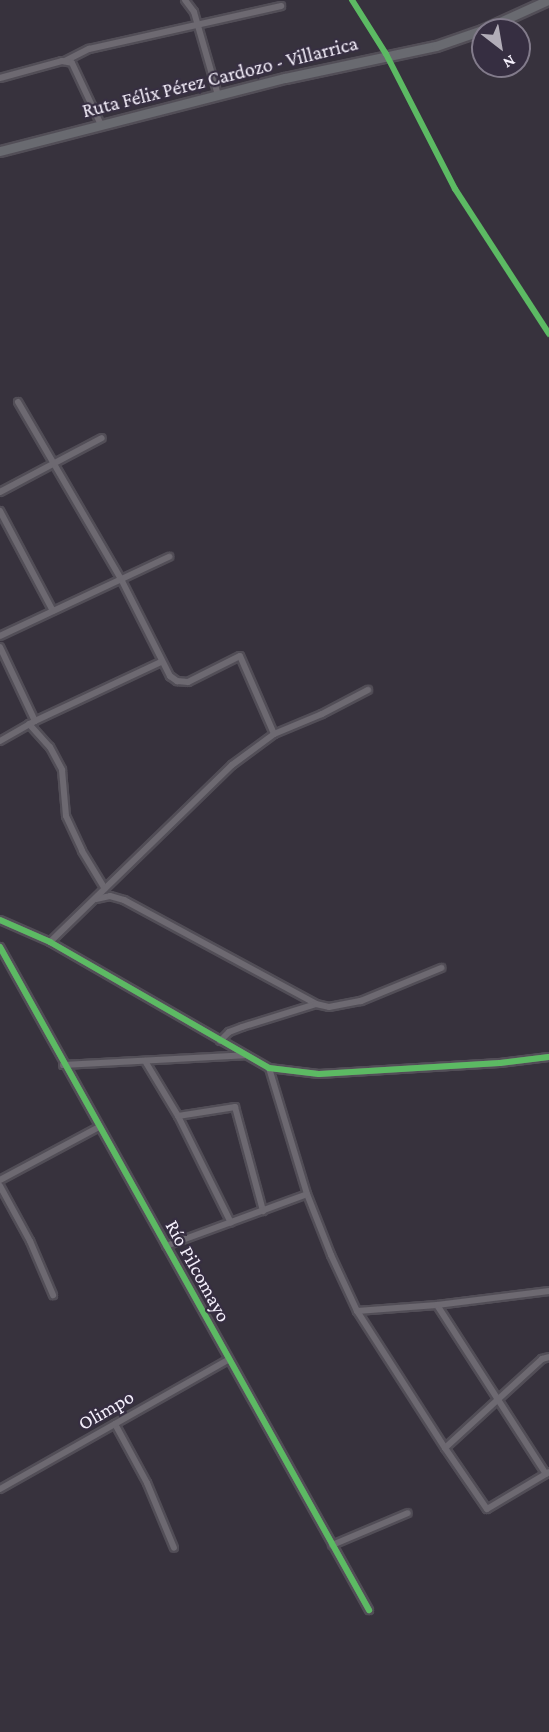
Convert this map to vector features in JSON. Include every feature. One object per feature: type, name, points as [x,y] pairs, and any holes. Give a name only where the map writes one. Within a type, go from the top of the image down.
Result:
[{"type":"street","points":[[185,0],[194,12],[218,95]]},
{"type":"street","name":"Ruta Félix Pérez Cardozo - Villarrica","points":[[0,151],[218,95],[452,41],[521,14],[548,0]]},
{"type":"street","points":[[0,78],[65,61],[89,50],[281,6]]},
{"type":"street","points":[[65,61],[76,66],[101,125]]},
{"type":"street","points":[[18,402],[121,579],[170,676],[184,683],[240,656],[274,734]]},
{"type":"street","points":[[0,492],[102,438]]},
{"type":"street","points":[[0,511],[53,611]]},
{"type":"street","points":[[0,636],[169,557]]},
{"type":"street","points":[[0,647],[32,722],[50,747],[62,770],[66,816],[82,851],[105,889]]},
{"type":"street","points":[[0,741],[32,722],[161,662]]},
{"type":"street","points":[[50,942],[232,765],[274,734],[322,714],[368,690]]},
{"type":"street","points":[[96,899],[110,896],[124,900],[316,1004],[329,1007],[361,1001],[441,968]]},
{"type":"street","points":[[0,920],[50,942],[269,1068],[319,1074],[500,1064],[549,1057]]},
{"type":"street","name":"Río Pilcomayo","points":[[0,947],[63,1065],[369,1610]]},
{"type":"street","points":[[220,1041],[229,1032],[316,1004]]},
{"type":"street","points":[[63,1065],[245,1055]]},
{"type":"street","points":[[145,1061],[178,1116],[231,1223]]},
{"type":"street","points":[[269,1068],[307,1194],[357,1311],[445,1448],[488,1509],[548,1473],[437,1305]]},
{"type":"street","points":[[178,1116],[235,1107],[262,1210]]},
{"type":"street","points":[[0,1180],[99,1127]]},
{"type":"street","points":[[0,1186],[30,1241],[53,1295]]},
{"type":"street","points":[[166,1246],[307,1194]]},
{"type":"street","points":[[357,1311],[437,1305],[549,1291]]},
{"type":"street","points":[[445,1448],[542,1359],[549,1357]]},
{"type":"street","name":"Olimpo","points":[[0,1489],[228,1360]]},
{"type":"street","points":[[115,1424],[147,1483],[174,1548]]},
{"type":"street","points":[[332,1545],[408,1513]]},
{"type":"cycle path","points":[[352,0],[386,54],[455,189],[549,334]]},
{"type":"cycle path","points":[[0,920],[50,942],[269,1068],[319,1074],[500,1063],[549,1057]]},
{"type":"cycle path","points":[[0,947],[369,1610]]}]
